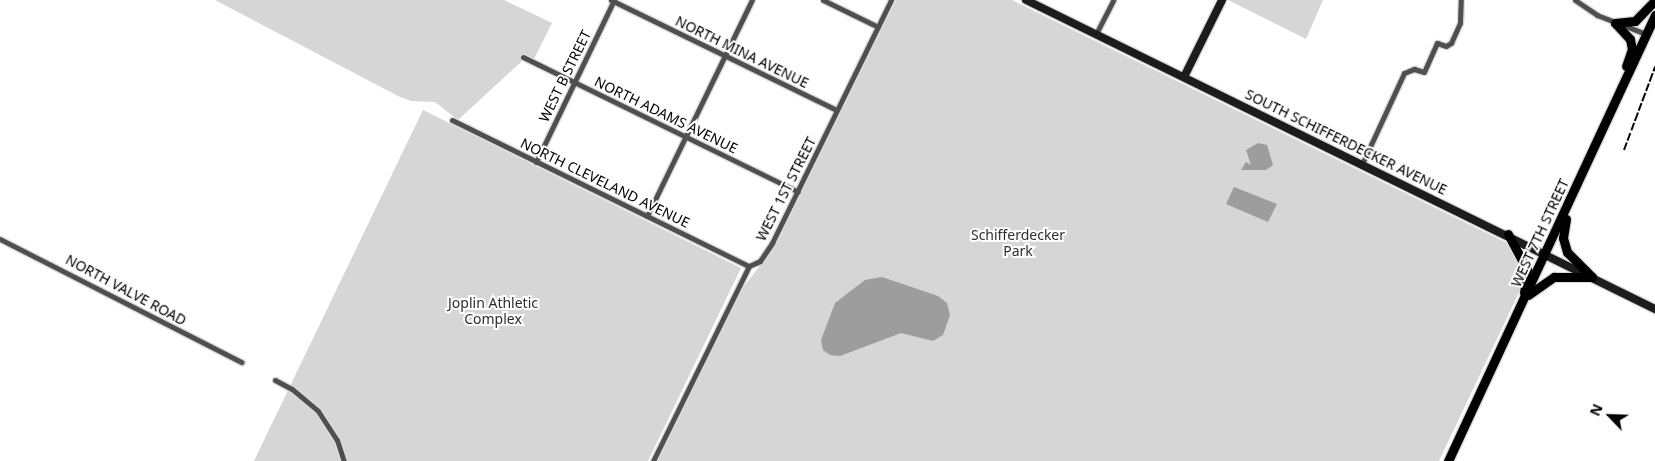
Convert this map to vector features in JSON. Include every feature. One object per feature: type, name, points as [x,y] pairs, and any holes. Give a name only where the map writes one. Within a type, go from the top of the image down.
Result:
[{"type":"main road","name":"SOUTH SCHIFFERDECKER AVENUE","points":[[1026,0],[1508,234],[1655,309]]},
{"type":"main road","points":[[1184,77],[1222,0]]},
{"type":"main road","points":[[1615,23],[1635,21],[1655,0]]},
{"type":"main road","name":"WEST 7TH STREET","points":[[1448,461],[1655,15]]},
{"type":"main road","points":[[1615,23],[1627,34],[1632,49],[1626,65],[1626,81]]},
{"type":"main road","points":[[1566,209],[1564,244],[1571,258],[1592,277]]},
{"type":"main road","points":[[1508,234],[1527,269],[1524,299]]},
{"type":"main road","points":[[1524,299],[1554,277],[1592,277]]},
{"type":"street","name":"NORTH MINA AVENUE","points":[[613,0],[837,110]]},
{"type":"street","name":"WEST B STREET","points":[[536,162],[613,0]]},
{"type":"street","points":[[647,216],[752,0]]},
{"type":"street","points":[[823,0],[878,27]]},
{"type":"street","name":"WEST 1ST STREET","points":[[653,461],[749,266],[760,261],[767,252],[798,192],[891,0]]},
{"type":"street","points":[[1096,34],[1113,0]]},
{"type":"street","points":[[1362,164],[1404,73],[1414,68],[1424,72],[1436,43],[1446,46],[1451,43],[1460,23],[1461,0]]},
{"type":"street","points":[[1575,0],[1615,23],[1647,35]]},
{"type":"street","name":"NORTH ADAMS AVENUE","points":[[523,58],[798,192]]},
{"type":"street","name":"NORTH CLEVELAND AVENUE","points":[[452,120],[749,266]]},
{"type":"street","name":"NORTH VALVE ROAD","points":[[0,239],[241,362]]},
{"type":"street","points":[[275,380],[292,389],[318,411],[337,440],[344,461]]},
{"type":"green space","points":[[215,0],[504,0],[552,23],[534,59],[522,61],[458,120],[435,102],[411,101],[398,96]]},
{"type":"green space","name":"Schifferdecker Park","points":[[896,0],[1012,0],[1509,244],[1524,267],[1523,284],[1439,461],[656,461],[741,290],[775,246]]},
{"type":"green space","points":[[1228,0],[1323,0],[1306,39]]},
{"type":"green space","name":"Joplin Athletic Complex","points":[[423,110],[741,268],[648,461],[254,461]]},
{"type":"shaded area","points":[[1258,143],[1267,145],[1273,165],[1266,170],[1241,170],[1246,162],[1251,165],[1246,150]]},
{"type":"shaded area","points":[[1234,187],[1277,204],[1268,222],[1226,204]]},
{"type":"shaded area","points":[[882,277],[938,296],[947,303],[950,315],[943,335],[933,341],[901,333],[840,356],[830,355],[823,350],[821,340],[835,303],[865,280]]},
{"type":"railway","points":[[1624,150],[1655,67]]}]
